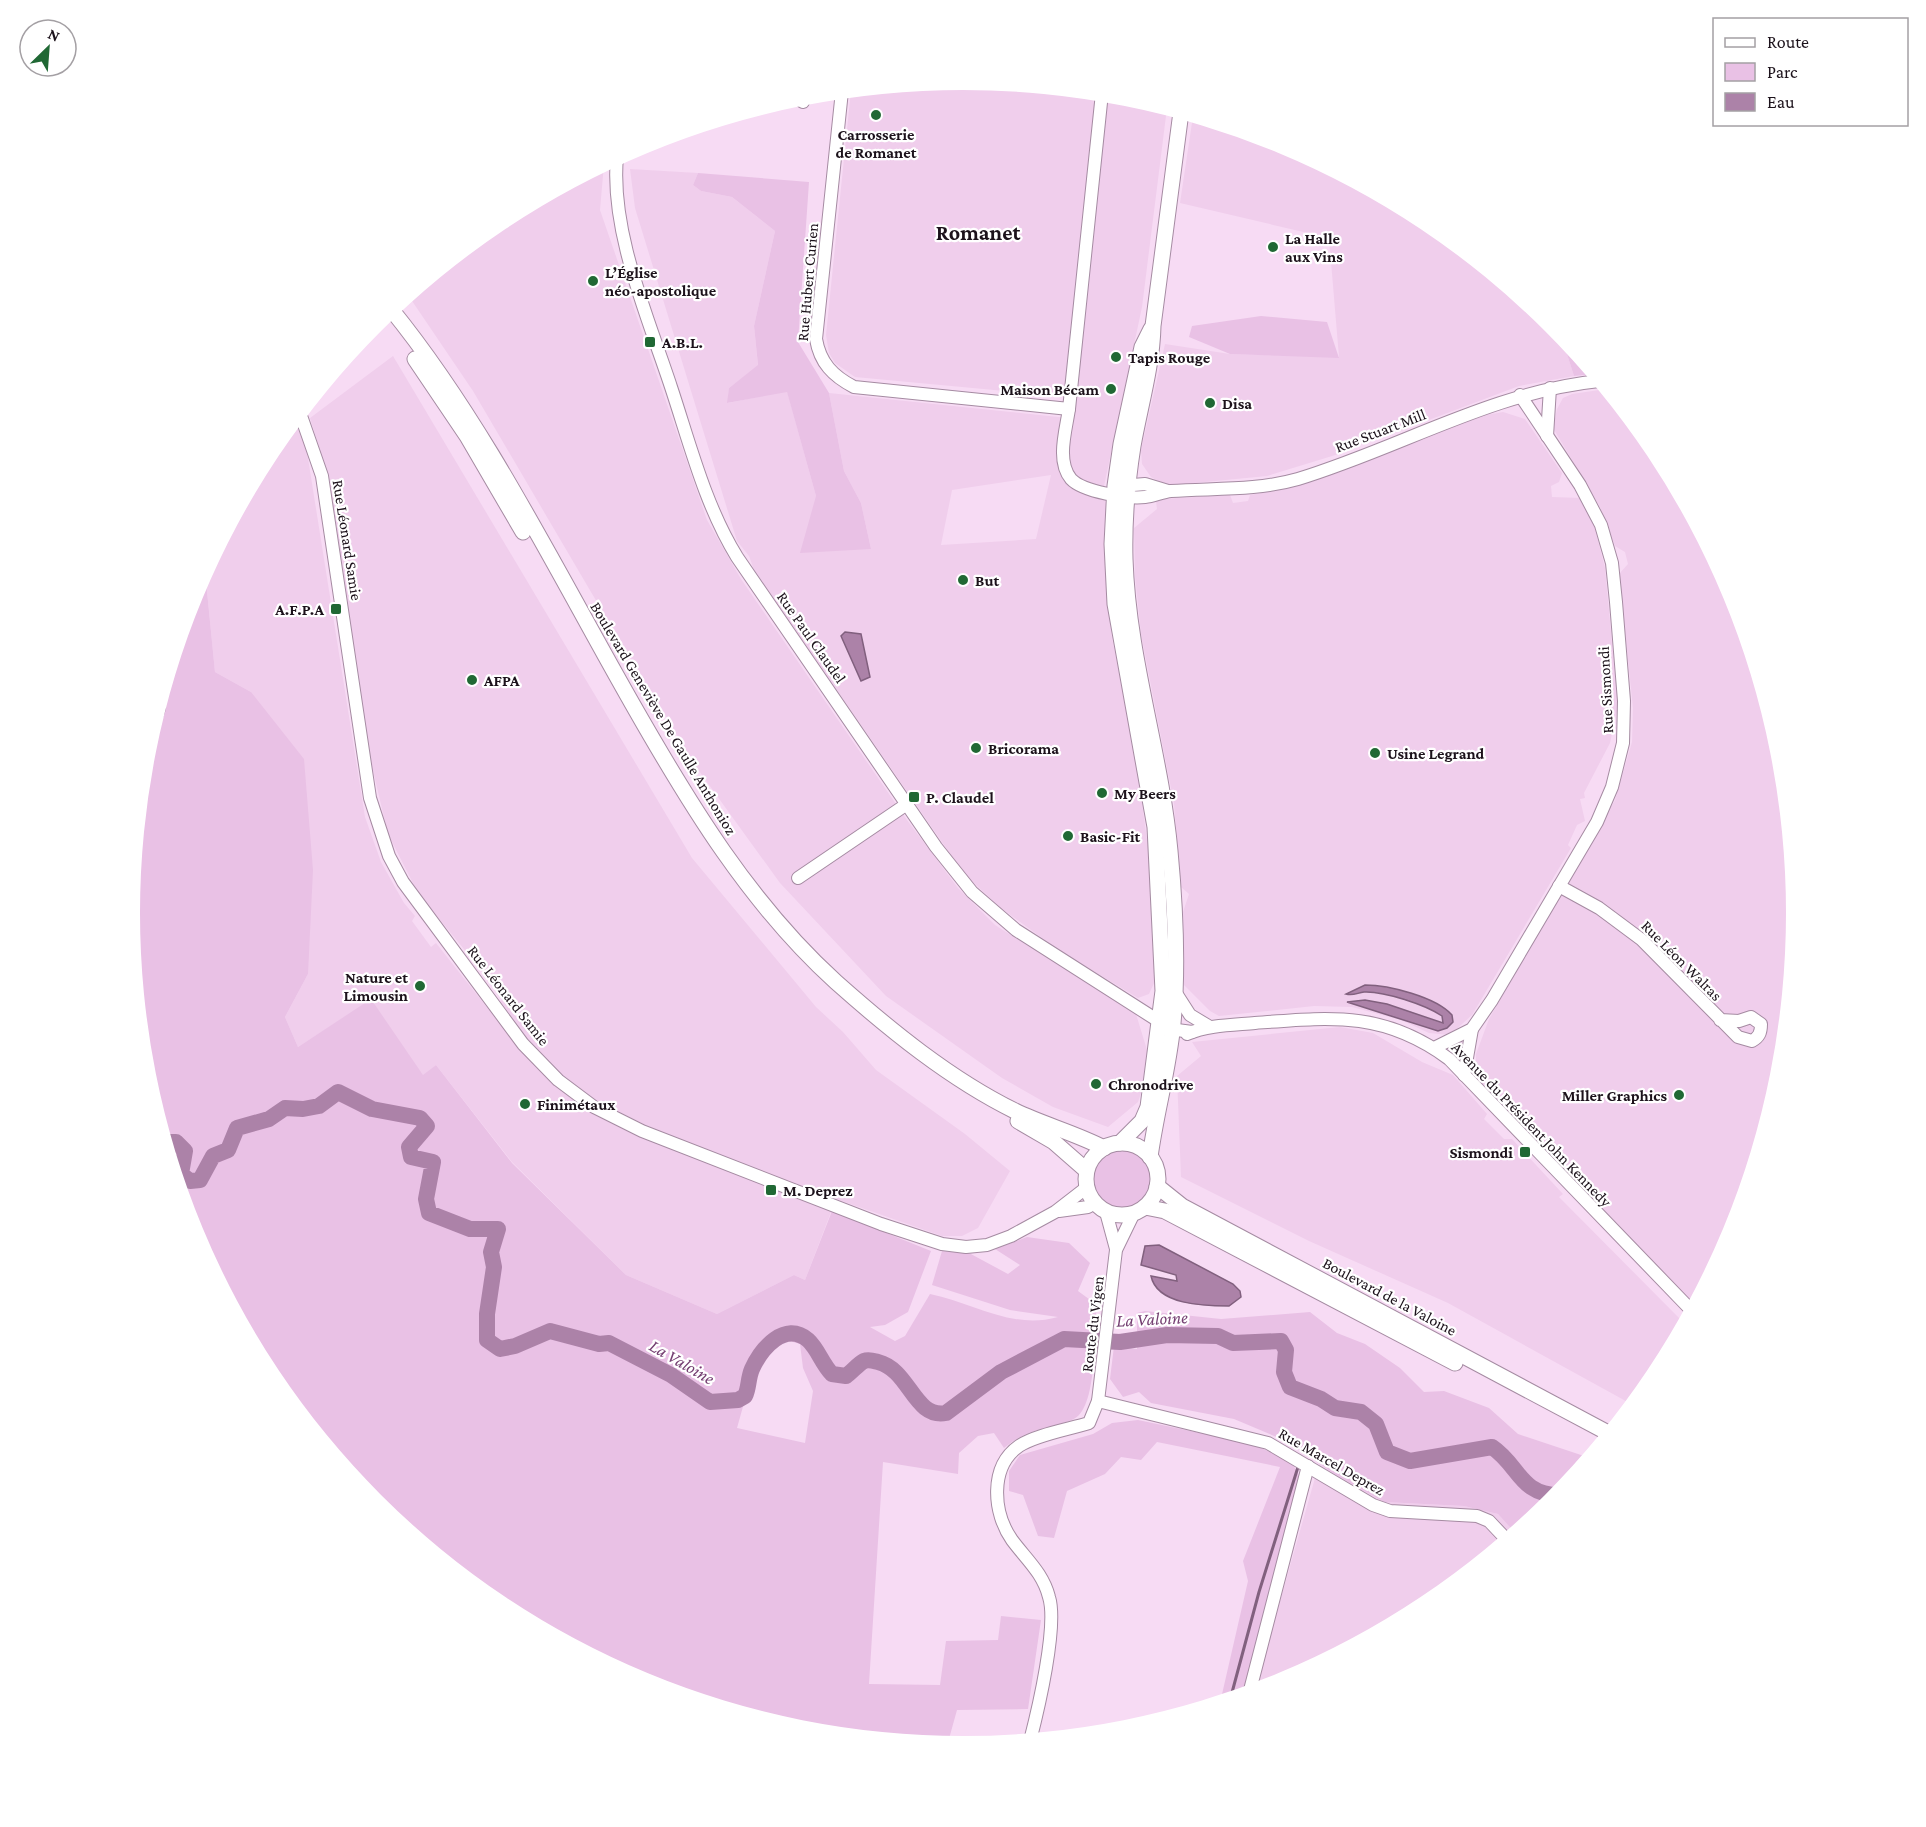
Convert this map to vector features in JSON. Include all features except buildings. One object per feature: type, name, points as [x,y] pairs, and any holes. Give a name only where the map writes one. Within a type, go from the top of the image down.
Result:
[{"type":"main road","points":[[1120,1143],[1135,1146],[1150,1157],[1157,1173],[1157,1186],[1153,1198],[1139,1210],[1117,1215],[1100,1208],[1086,1188],[1086,1170],[1093,1157],[1104,1148],[1120,1143],[1142,1121],[1148,1107],[1169,1024],[1163,991],[1155,827],[1115,604],[1112,544],[1121,444],[1142,346],[1153,326],[1180,119]]},
{"type":"main road","name":"Boulevard Geneviève De Gaulle Anthonioz","points":[[396,316],[475,428],[692,806],[766,908],[835,981],[925,1053],[1013,1110],[1104,1148]]},
{"type":"main road","name":"Boulevard Geneviève De Gaulle Anthonioz","points":[[390,323],[466,436],[685,810],[713,853],[750,901],[805,964],[896,1044],[957,1087],[1054,1142],[1086,1170]]},
{"type":"main road","points":[[1117,491],[1132,632],[1160,774],[1170,851],[1174,990],[1169,1024],[1167,1065],[1150,1157]]},
{"type":"main road","name":"Boulevard de la Valoine","points":[[1157,1186],[1182,1206],[1603,1430]]},
{"type":"main road","name":"Boulevard de la Valoine","points":[[1139,1210],[1165,1211],[1597,1438]]},
{"type":"street","name":"Rue Hubert Curien","points":[[841,99],[816,339],[818,353],[826,367],[839,379],[854,387],[1069,409]]},
{"type":"street","points":[[1101,102],[1063,458],[1065,470],[1072,481],[1117,491]]},
{"type":"street","name":"Rue Paul Claudel","points":[[617,167],[616,204],[622,230],[715,517],[736,557],[907,804],[962,881],[984,905],[1016,930],[1169,1024]]},
{"type":"street","name":"Rue Stuart Mill","points":[[1117,491],[1145,484],[1169,491],[1240,489],[1297,479],[1520,395],[1591,382]]},
{"type":"street","points":[[1547,436],[1550,388]]},
{"type":"street","name":"Rue Sismondi","points":[[1464,1076],[1472,1029],[1597,822],[1612,787],[1623,743],[1624,701],[1612,563],[1601,525],[1581,485],[1520,395]]},
{"type":"street","name":"Rue Léonard Samie","points":[[303,422],[322,476],[370,798],[389,856],[403,882],[530,1051],[578,1096],[642,1131],[881,1224],[942,1244],[987,1245],[1011,1236],[1055,1212]]},
{"type":"street","points":[[798,878],[907,804]]},
{"type":"street","name":"Rue Léon Walras","points":[[1559,886],[1599,908],[1642,940],[1720,1020]]},
{"type":"street","points":[[1174,990],[1190,1015],[1210,1027]]},
{"type":"street","name":"Avenue du Président John Kennedy","points":[[1169,1024],[1210,1027],[1332,1017],[1373,1022],[1410,1035],[1434,1048],[1464,1076],[1687,1306]]},
{"type":"street","name":"Avenue du Président John Kennedy","points":[[1169,1024],[1192,1032]]},
{"type":"street","name":"Avenue du Président John Kennedy","points":[[1167,1065],[1174,1043],[1192,1032],[1210,1027]]},
{"type":"street","points":[[1434,1048],[1472,1029]]},
{"type":"street","points":[[1055,1212],[1086,1188]]},
{"type":"street","points":[[1055,1212],[1088,1207],[1100,1208]]},
{"type":"street","name":"Route du Vigen","points":[[1100,1208],[1116,1250]]},
{"type":"street","name":"Route du Vigen","points":[[1098,1401],[1106,1350],[1116,1250],[1121,1234],[1139,1210]]},
{"type":"street","points":[[1031,1734],[1047,1657],[1050,1599],[1041,1575],[1011,1539],[1002,1522],[997,1497],[999,1472],[1009,1455],[1021,1444],[1089,1423],[1098,1401]]},
{"type":"street","name":"Rue Marcel Deprez","points":[[1098,1401],[1225,1430],[1268,1443],[1373,1505],[1390,1511],[1477,1516],[1489,1521],[1503,1536]]},
{"type":"street","points":[[1252,1684],[1308,1466]]},
{"type":"shaded area","points":[[963,90],[1017,92],[1070,97],[1166,116],[1142,307],[1103,491],[1110,522],[1109,611],[1112,638],[1135,751],[1152,877],[1155,981],[1149,994],[1138,998],[1057,949],[1001,908],[964,874],[754,570],[749,556],[737,541],[635,208],[630,169],[698,173],[693,185],[701,191],[732,197],[775,231],[754,326],[758,366],[729,388],[728,403],[787,391],[816,496],[871,549],[861,503],[844,471],[829,393],[1068,418],[1070,397],[855,377],[835,363],[829,353],[826,335],[850,98],[909,92]],"holes":[[[1051,475],[1036,539],[941,545],[952,490]]]},
{"type":"shaded area","points":[[1192,123],[1278,153],[1375,200],[1464,260],[1506,294],[1545,331],[1567,355],[1574,376],[1519,386],[1381,438],[1342,447],[1342,453],[1267,476],[1174,485],[1162,483],[1151,477],[1142,464],[1141,450],[1165,344],[1230,354],[1339,357],[1329,238],[1180,203]]},
{"type":"shaded area","points":[[603,173],[600,210],[707,520],[741,579],[907,820],[958,888],[995,925],[1136,1014],[1151,1063],[1138,1102],[1108,1127],[1053,1107],[1002,1078],[886,996],[780,883],[699,771],[473,391],[412,301],[462,260],[505,229],[551,200]]},
{"type":"shaded area","points":[[393,356],[692,858],[816,1007],[843,1032],[876,1070],[965,1134],[1010,1171],[978,1228],[962,1236],[942,1236],[836,1199],[805,1280],[794,1275],[717,1314],[626,1275],[512,1162],[436,1065],[423,1076],[371,1000],[298,1047],[285,1017],[308,974],[251,692],[215,672],[207,588],[224,549],[250,502],[298,428],[307,452],[365,817],[381,862],[404,903],[415,916],[412,921],[431,947],[436,943],[489,1010],[504,998],[418,893],[388,834],[369,754],[329,480],[310,418]]},
{"type":"shaded area","points":[[1598,390],[1648,456],[1702,549],[1743,649],[1771,753],[1779,806],[1785,860],[1785,967],[1771,1074],[1743,1178],[1724,1229],[1690,1300],[1481,1084],[1476,1070],[1476,1054],[1489,1019],[1615,800],[1632,742],[1633,708],[1619,574],[1628,564],[1625,552],[1615,546],[1600,507],[1553,428],[1557,409],[1563,398],[1572,394]]},
{"type":"shaded area","points":[[1503,412],[1525,419],[1562,473],[1559,482],[1551,486],[1552,497],[1581,498],[1594,525],[1605,568],[1618,707],[1610,743],[1584,793],[1585,798],[1580,799],[1585,821],[1577,825],[1568,845],[1571,848],[1472,1015],[1450,1035],[1429,1033],[1401,1020],[1352,1007],[1314,1006],[1219,1016],[1210,1011],[1184,985],[1183,912],[1189,894],[1181,887],[1174,804],[1141,634],[1135,576],[1134,528],[1157,509],[1156,501],[1160,499],[1230,495],[1233,503],[1248,501],[1250,495],[1288,488],[1486,415]]},
{"type":"shaded area","points":[[1340,1027],[1373,1033],[1422,1062],[1453,1075],[1487,1114],[1484,1119],[1504,1139],[1512,1139],[1563,1194],[1559,1197],[1680,1319],[1648,1371],[1626,1401],[1448,1303],[1309,1241],[1181,1177],[1177,1076],[1201,1056],[1192,1042]]},
{"type":"shaded area","points":[[1319,1464],[1384,1502],[1464,1506],[1498,1514],[1511,1528],[1464,1567],[1375,1627],[1327,1652],[1257,1682]]},
{"type":"green space","points":[[698,173],[809,182],[798,342],[829,393],[844,471],[861,503],[871,549],[800,553],[816,496],[787,392],[727,403],[729,388],[758,365],[754,326],[775,231],[732,197],[701,191],[693,185]]},
{"type":"green space","points":[[1261,316],[1327,322],[1339,358],[1230,354],[1189,337],[1192,326]]},
{"type":"green space","points":[[1567,355],[1585,375],[1574,376]]},
{"type":"green space","points":[[207,588],[215,672],[251,692],[304,759],[313,870],[308,974],[285,1017],[298,1047],[371,999],[423,1075],[436,1065],[512,1163],[626,1275],[717,1314],[794,1275],[805,1280],[832,1211],[931,1251],[908,1312],[885,1325],[870,1327],[895,1341],[905,1336],[930,1294],[1009,1318],[1041,1320],[1058,1317],[1010,1310],[932,1285],[942,1251],[969,1253],[1008,1274],[1020,1265],[995,1249],[1027,1237],[1069,1243],[1090,1263],[1078,1291],[1097,1305],[1091,1386],[1081,1413],[1072,1420],[1021,1437],[1004,1448],[994,1433],[978,1436],[959,1453],[958,1474],[883,1462],[869,1684],[940,1685],[946,1641],[998,1640],[1001,1616],[1041,1620],[1028,1709],[957,1710],[950,1737],[856,1730],[750,1709],[698,1693],[599,1652],[551,1627],[505,1598],[420,1533],[344,1456],[278,1371],[224,1278],[183,1178],[155,1074],[141,967],[141,860],[155,753],[183,649]],"holes":[[[786,1340],[800,1344],[803,1368],[813,1391],[805,1443],[737,1428],[761,1342]]]},
{"type":"green space","points":[[1121,1149],[1143,1158],[1152,1180],[1143,1202],[1121,1211],[1099,1202],[1090,1180],[1099,1158]]},
{"type":"green space","points":[[1145,1311],[1221,1319],[1310,1312],[1337,1333],[1365,1344],[1400,1368],[1424,1392],[1444,1391],[1489,1408],[1518,1434],[1582,1455],[1511,1528],[1498,1514],[1464,1506],[1384,1502],[1336,1475],[1286,1441],[1234,1419],[1151,1403],[1139,1392],[1123,1397],[1110,1379],[1114,1346],[1137,1349],[1137,1313]]},
{"type":"green space","points":[[1138,1420],[1253,1444],[1292,1463],[1300,1477],[1244,1687],[1222,1695],[1248,1581],[1243,1561],[1280,1467],[1157,1442],[1141,1460],[1121,1457],[1105,1474],[1067,1491],[1054,1538],[1038,1536],[1023,1495],[1009,1491],[1009,1471],[1020,1455],[1093,1434],[1112,1423]]},
{"type":"water","points":[[845,632],[861,634],[870,677],[861,681],[841,636]]},
{"type":"water","points":[[1365,985],[1386,987],[1424,998],[1445,1009],[1452,1015],[1453,1022],[1447,1028],[1438,1031],[1347,1002],[1365,1000],[1387,1004],[1443,1023],[1442,1016],[1426,1007],[1404,1000],[1372,992],[1346,994]]},
{"type":"water","points":[[1159,1245],[1233,1284],[1240,1291],[1241,1297],[1229,1306],[1207,1305],[1183,1302],[1162,1293],[1155,1286],[1151,1276],[1177,1281],[1176,1275],[1141,1265],[1145,1246]]},
{"type":"waterway","name":"La Valoine","points":[[182,1175],[190,1181],[200,1180],[213,1156],[228,1150],[237,1128],[269,1119],[285,1108],[303,1109],[319,1106],[338,1092],[372,1109],[420,1118],[427,1126],[409,1147],[411,1157],[433,1162],[426,1199],[429,1213],[470,1229],[498,1229],[491,1252],[494,1267],[487,1314],[487,1340],[500,1349],[515,1346],[550,1331],[599,1344],[609,1343],[671,1375],[710,1402],[738,1400],[745,1396],[752,1369],[761,1353],[775,1339],[791,1333],[808,1340],[832,1374],[846,1376],[864,1361],[878,1362],[898,1374],[926,1409],[935,1413],[946,1413],[1001,1372],[1064,1339],[1120,1342],[1167,1335],[1218,1336],[1233,1343],[1281,1341],[1286,1350],[1284,1372],[1290,1387],[1321,1399],[1335,1408],[1361,1412],[1376,1424],[1387,1452],[1410,1461],[1492,1447],[1528,1485],[1547,1494]]},
{"type":"waterway","name":"La Valoine","points":[[172,1142],[176,1142],[185,1151],[181,1172]]},
{"type":"waterway","points":[[1232,1691],[1259,1592],[1298,1467]]},
{"type":"place","name":"Carrosserie de Romanet","points":[[876,115]]},
{"type":"place","name":"La Halle aux Vins","points":[[1273,247]]},
{"type":"place","name":"L’Église néo-apostolique","points":[[593,281]]},
{"type":"place","name":"A.B.L.","points":[[650,342]]},
{"type":"place","name":"Tapis Rouge","points":[[1116,357]]},
{"type":"place","name":"Maison Bécam","points":[[1111,389]]},
{"type":"place","name":"Disa","points":[[1210,403]]},
{"type":"place","name":"But","points":[[963,580]]},
{"type":"place","name":"A.F.P.A","points":[[336,609]]},
{"type":"place","name":"AFPA","points":[[472,680]]},
{"type":"place","name":"Bricorama","points":[[976,748]]},
{"type":"place","name":"Usine Legrand","points":[[1375,753]]},
{"type":"place","name":"My Beers","points":[[1102,793]]},
{"type":"place","name":"P. Claudel","points":[[914,797]]},
{"type":"place","name":"Basic-Fit","points":[[1068,836]]},
{"type":"place","name":"Nature et Limousin","points":[[420,986]]},
{"type":"place","name":"Chronodrive","points":[[1096,1084]]},
{"type":"place","name":"Miller Graphics","points":[[1679,1095]]},
{"type":"place","name":"Finimétaux","points":[[525,1104]]},
{"type":"place","name":"Sismondi","points":[[1525,1152]]},
{"type":"place","name":"M. Deprez","points":[[771,1190]]},
{"type":"district","name":"Romanet","points":[[978,232]]}]
